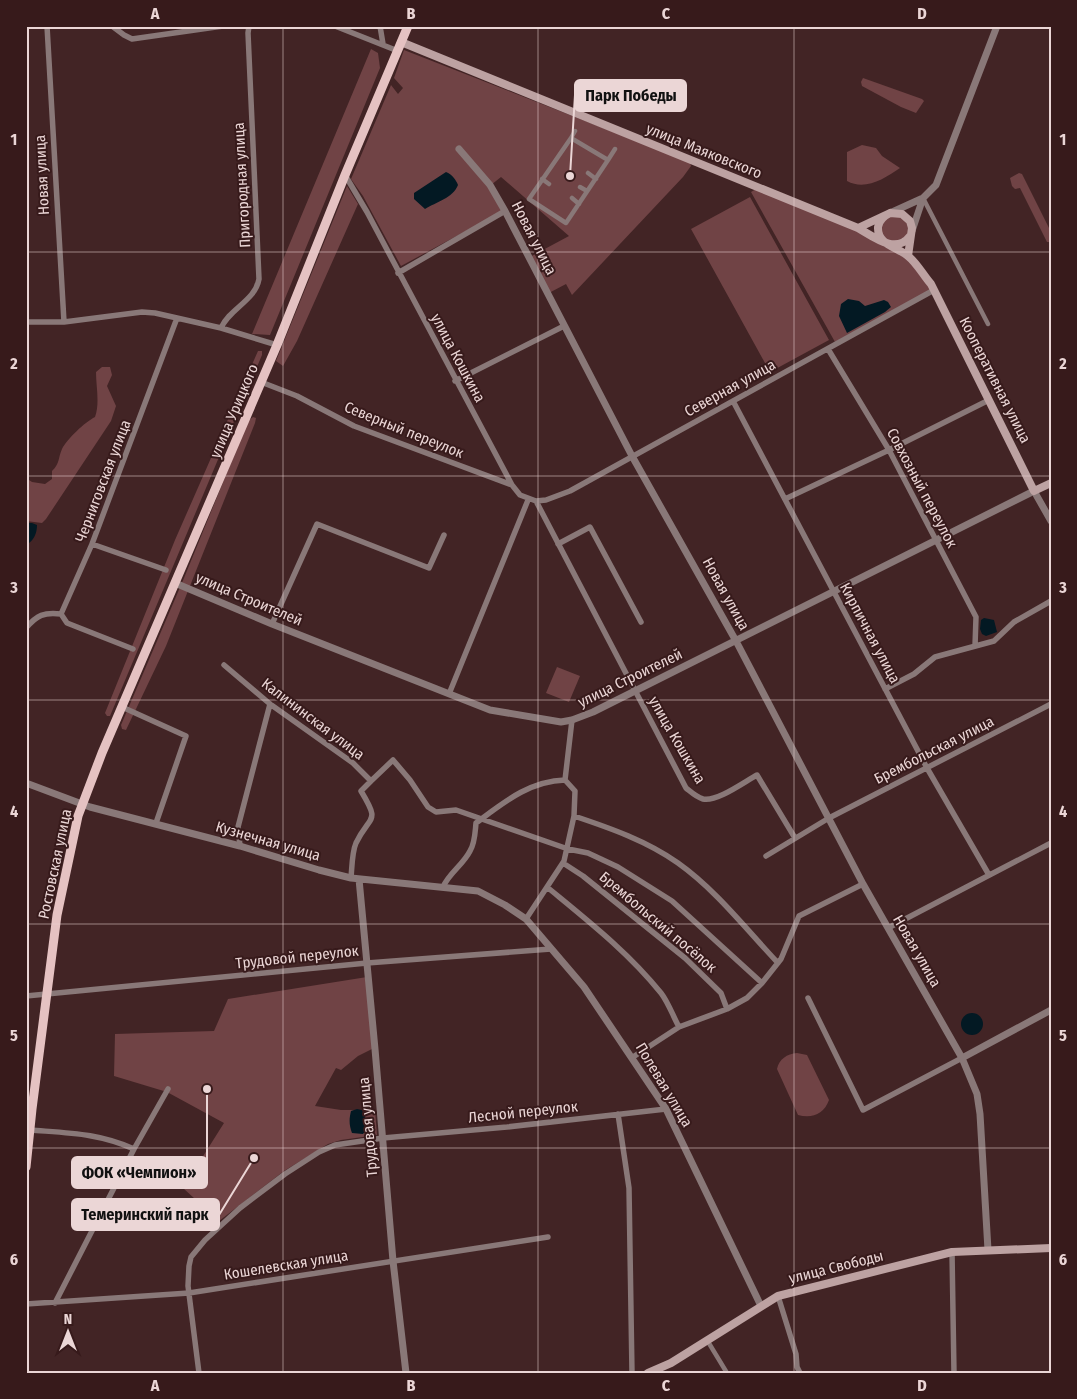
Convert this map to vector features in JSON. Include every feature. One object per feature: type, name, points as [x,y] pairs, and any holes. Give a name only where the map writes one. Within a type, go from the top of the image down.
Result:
[{"type":"main road","name":"улица Урицкого","points":[[82,804],[277,345],[345,175],[408,26]]},
{"type":"main road","name":"улица Маяковского","points":[[399,46],[858,228],[908,256]]},
{"type":"main road","points":[[890,213],[884,216],[878,228],[884,242],[898,245],[906,241],[910,236]]},
{"type":"main road","points":[[858,228],[890,213],[902,214],[907,217],[912,228],[908,256]]},
{"type":"main road","name":"Кооперативная улица","points":[[908,256],[931,284],[1034,491]]},
{"type":"main road","name":"улица Строителей","points":[[1034,491],[1051,483]]},
{"type":"main road","name":"Ростовская улица","points":[[26,1167],[57,915],[82,804]]},
{"type":"main road","name":"улица Свободы","points":[[648,1373],[671,1363],[778,1296],[952,1252],[1051,1248]]},
{"type":"street","name":"Новая улица","points":[[47,26],[64,322]]},
{"type":"street","points":[[112,26],[132,39],[223,26]]},
{"type":"street","name":"Пригородная улица","points":[[221,328],[230,314],[254,294],[259,279],[249,26]]},
{"type":"street","points":[[335,26],[382,44],[399,46]]},
{"type":"street","points":[[380,26],[382,44]]},
{"type":"street","points":[[890,213],[923,198],[936,184],[997,26]]},
{"type":"street","points":[[575,131],[529,198],[566,223],[614,149]]},
{"type":"street","points":[[571,138],[608,160]]},
{"type":"street","name":"Новая улица","points":[[459,149],[490,185],[505,211],[632,456],[736,641],[863,884],[962,1058],[977,1094],[980,1114],[988,1250]]},
{"type":"street","points":[[558,157],[564,161]]},
{"type":"street","points":[[550,168],[556,173]]},
{"type":"street","points":[[588,173],[596,179]]},
{"type":"street","name":"улица Кошкина","points":[[345,175],[367,212],[455,381],[512,485],[520,495],[528,500]]},
{"type":"street","points":[[542,180],[549,184]]},
{"type":"street","points":[[580,187],[587,191]]},
{"type":"street","points":[[572,198],[579,204]]},
{"type":"street","points":[[910,236],[923,198]]},
{"type":"street","points":[[923,198],[988,324]]},
{"type":"street","points":[[398,273],[505,211]]},
{"type":"street","name":"Северная улица","points":[[536,501],[546,500],[570,491],[934,290]]},
{"type":"street","points":[[26,322],[64,322],[142,312],[155,313],[221,328],[277,345]]},
{"type":"street","name":"Черниговская улица","points":[[61,614],[92,544],[177,318]]},
{"type":"street","points":[[455,381],[564,326]]},
{"type":"street","name":"Совхозный переулок","points":[[828,348],[889,450],[976,617],[975,646]]},
{"type":"street","name":"Северный переулок","points":[[261,382],[297,396],[354,426],[512,485]]},
{"type":"street","points":[[785,499],[989,400]]},
{"type":"street","name":"Кирпичная улица","points":[[734,401],[927,768],[989,875]]},
{"type":"street","name":"улица Строителей","points":[[175,583],[272,624],[490,710],[561,722],[593,712],[1034,491]]},
{"type":"street","name":"Кооперативная улица","points":[[1034,491],[1051,521]]},
{"type":"street","points":[[449,694],[528,500],[536,501]]},
{"type":"street","name":"улица Кошкина","points":[[536,501],[686,788],[693,795],[702,799],[713,799],[757,775],[795,838]]},
{"type":"street","points":[[272,624],[317,524],[429,568],[444,535]]},
{"type":"street","points":[[558,544],[590,526],[641,622]]},
{"type":"street","points":[[92,544],[166,570]]},
{"type":"street","points":[[885,688],[914,674],[936,657],[994,641],[1014,622],[1051,601]]},
{"type":"street","points":[[26,628],[35,618],[54,613],[61,614],[68,623],[133,649]]},
{"type":"street","name":"Калининская улица","points":[[224,665],[270,704],[353,763],[371,781],[362,791],[373,810],[372,818],[355,844],[355,878]]},
{"type":"street","points":[[240,846],[238,828],[270,704]]},
{"type":"street","name":"Брембольская улица","points":[[766,856],[829,818],[1051,704]]},
{"type":"street","points":[[122,707],[186,736],[156,823]]},
{"type":"street","points":[[526,919],[563,863],[568,849],[574,816],[575,791],[565,780],[572,720]]},
{"type":"street","points":[[371,781],[393,760],[410,780],[428,807],[436,812],[456,810],[568,849]]},
{"type":"street","points":[[443,887],[447,878],[471,850],[475,837],[476,823],[493,809],[526,789],[550,781],[565,780]]},
{"type":"street","name":"Кузнечная улица","points":[[26,783],[82,804],[355,878],[478,891],[505,905]]},
{"type":"street","points":[[574,816],[615,830],[656,850],[677,863],[709,890],[778,963]]},
{"type":"street","points":[[888,928],[1051,843]]},
{"type":"street","name":"Брембольский посёлок","points":[[568,849],[588,853],[618,867],[672,901],[762,983]]},
{"type":"street","name":"Брембольский посёлок","points":[[563,863],[583,876],[685,958],[721,993],[727,1009]]},
{"type":"street","name":"Трудовая улица","points":[[355,878],[367,962],[393,1261],[406,1373]]},
{"type":"street","points":[[632,1057],[679,1026],[727,1009],[747,998],[778,963],[799,916],[863,884]]},
{"type":"street","points":[[547,887],[593,924],[631,960],[662,994],[679,1026]]},
{"type":"street","name":"Полевая улица","points":[[505,905],[526,919],[584,987],[666,1109],[761,1306]]},
{"type":"street","name":"Трудовой переулок","points":[[26,996],[367,962],[551,949]]},
{"type":"street","points":[[808,998],[863,1110],[1051,1010]]},
{"type":"street","points":[[55,1303],[134,1149],[168,1089]]},
{"type":"street","name":"Лесной переулок","points":[[199,1373],[188,1279],[191,1258],[205,1240],[240,1208],[319,1152],[335,1145],[383,1138],[507,1127],[666,1109]]},
{"type":"street","points":[[618,1114],[629,1188],[632,1373]]},
{"type":"street","points":[[30,1130],[92,1135],[115,1141],[134,1149]]},
{"type":"street","name":"Кошелевская улица","points":[[26,1304],[189,1293],[548,1237]]},
{"type":"street","points":[[952,1252],[954,1373]]},
{"type":"street","points":[[778,1296],[800,1373]]},
{"type":"street","points":[[707,1340],[727,1373]]},
{"type":"shaded area","points":[[371,49],[378,53],[380,68],[270,335],[252,334]]},
{"type":"shaded area","points":[[404,50],[690,162],[691,166],[683,177],[572,295],[566,284],[547,294],[528,258],[569,236],[501,177],[491,185],[503,211],[401,266],[363,196],[351,179],[391,85],[398,94],[403,88],[394,78]]},
{"type":"shaded area","points":[[863,78],[924,101],[916,113],[862,86]]},
{"type":"shaded area","points":[[862,145],[876,148],[882,156],[900,168],[881,180],[867,184],[854,184],[847,181],[847,152]]},
{"type":"shaded area","points":[[1019,173],[1022,174],[1051,232],[1051,242],[1047,242],[1020,188],[1015,189],[1012,186],[1010,178]]},
{"type":"shaded area","points":[[347,186],[358,204],[297,341],[283,366],[276,361]]},
{"type":"shaded area","points":[[756,189],[857,230],[907,258],[931,290],[835,342],[751,192]]},
{"type":"shaded area","points":[[750,197],[829,340],[770,372],[691,229]]},
{"type":"shaded area","points":[[896,213],[909,222],[909,235],[891,244],[880,235],[881,221]]},
{"type":"shaded area","points":[[258,351],[262,351],[262,355],[110,716],[107,716],[105,713],[175,540]]},
{"type":"shaded area","points":[[102,367],[110,367],[112,375],[107,386],[116,406],[111,421],[46,519],[42,523],[26,521],[26,478],[32,482],[45,484],[52,479],[52,471],[58,463],[64,445],[77,431],[95,417],[98,401],[96,372]]},
{"type":"shaded area","points":[[253,417],[256,418],[255,423],[166,646],[126,730],[122,729],[121,725],[248,421]]},
{"type":"shaded area","points":[[557,667],[580,676],[569,702],[546,693]]},
{"type":"shaded area","points":[[367,977],[374,1048],[358,1056],[341,1070],[336,1068],[315,1106],[341,1110],[375,1110],[377,1135],[341,1140],[328,1144],[284,1171],[219,1221],[183,1188],[224,1123],[167,1092],[114,1076],[115,1034],[214,1031],[228,999]]},
{"type":"shaded area","points":[[797,1053],[807,1055],[829,1100],[821,1112],[813,1116],[798,1115],[777,1069],[784,1058]]},
{"type":"water","points":[[446,172],[456,181],[458,185],[456,189],[448,196],[425,209],[414,199],[414,193]]},
{"type":"water","points":[[848,299],[859,301],[865,306],[884,300],[891,307],[847,333],[839,316],[841,304]]},
{"type":"water","points":[[26,523],[37,525],[34,536],[26,545]]},
{"type":"water","points":[[984,618],[994,620],[997,632],[986,636],[982,634],[980,629],[981,620]]},
{"type":"water","points":[[972,1013],[980,1016],[983,1024],[980,1032],[972,1035],[964,1032],[961,1024],[964,1016]]},
{"type":"water","points":[[362,1110],[365,1115],[366,1130],[363,1134],[352,1133],[350,1127],[351,1111]]},
{"type":"place","name":"Парк Победы","points":[[570,176]]},
{"type":"place","name":"ФОК «Чемпион»","points":[[207,1089]]},
{"type":"place","name":"Темеринский парк","points":[[254,1158]]}]
